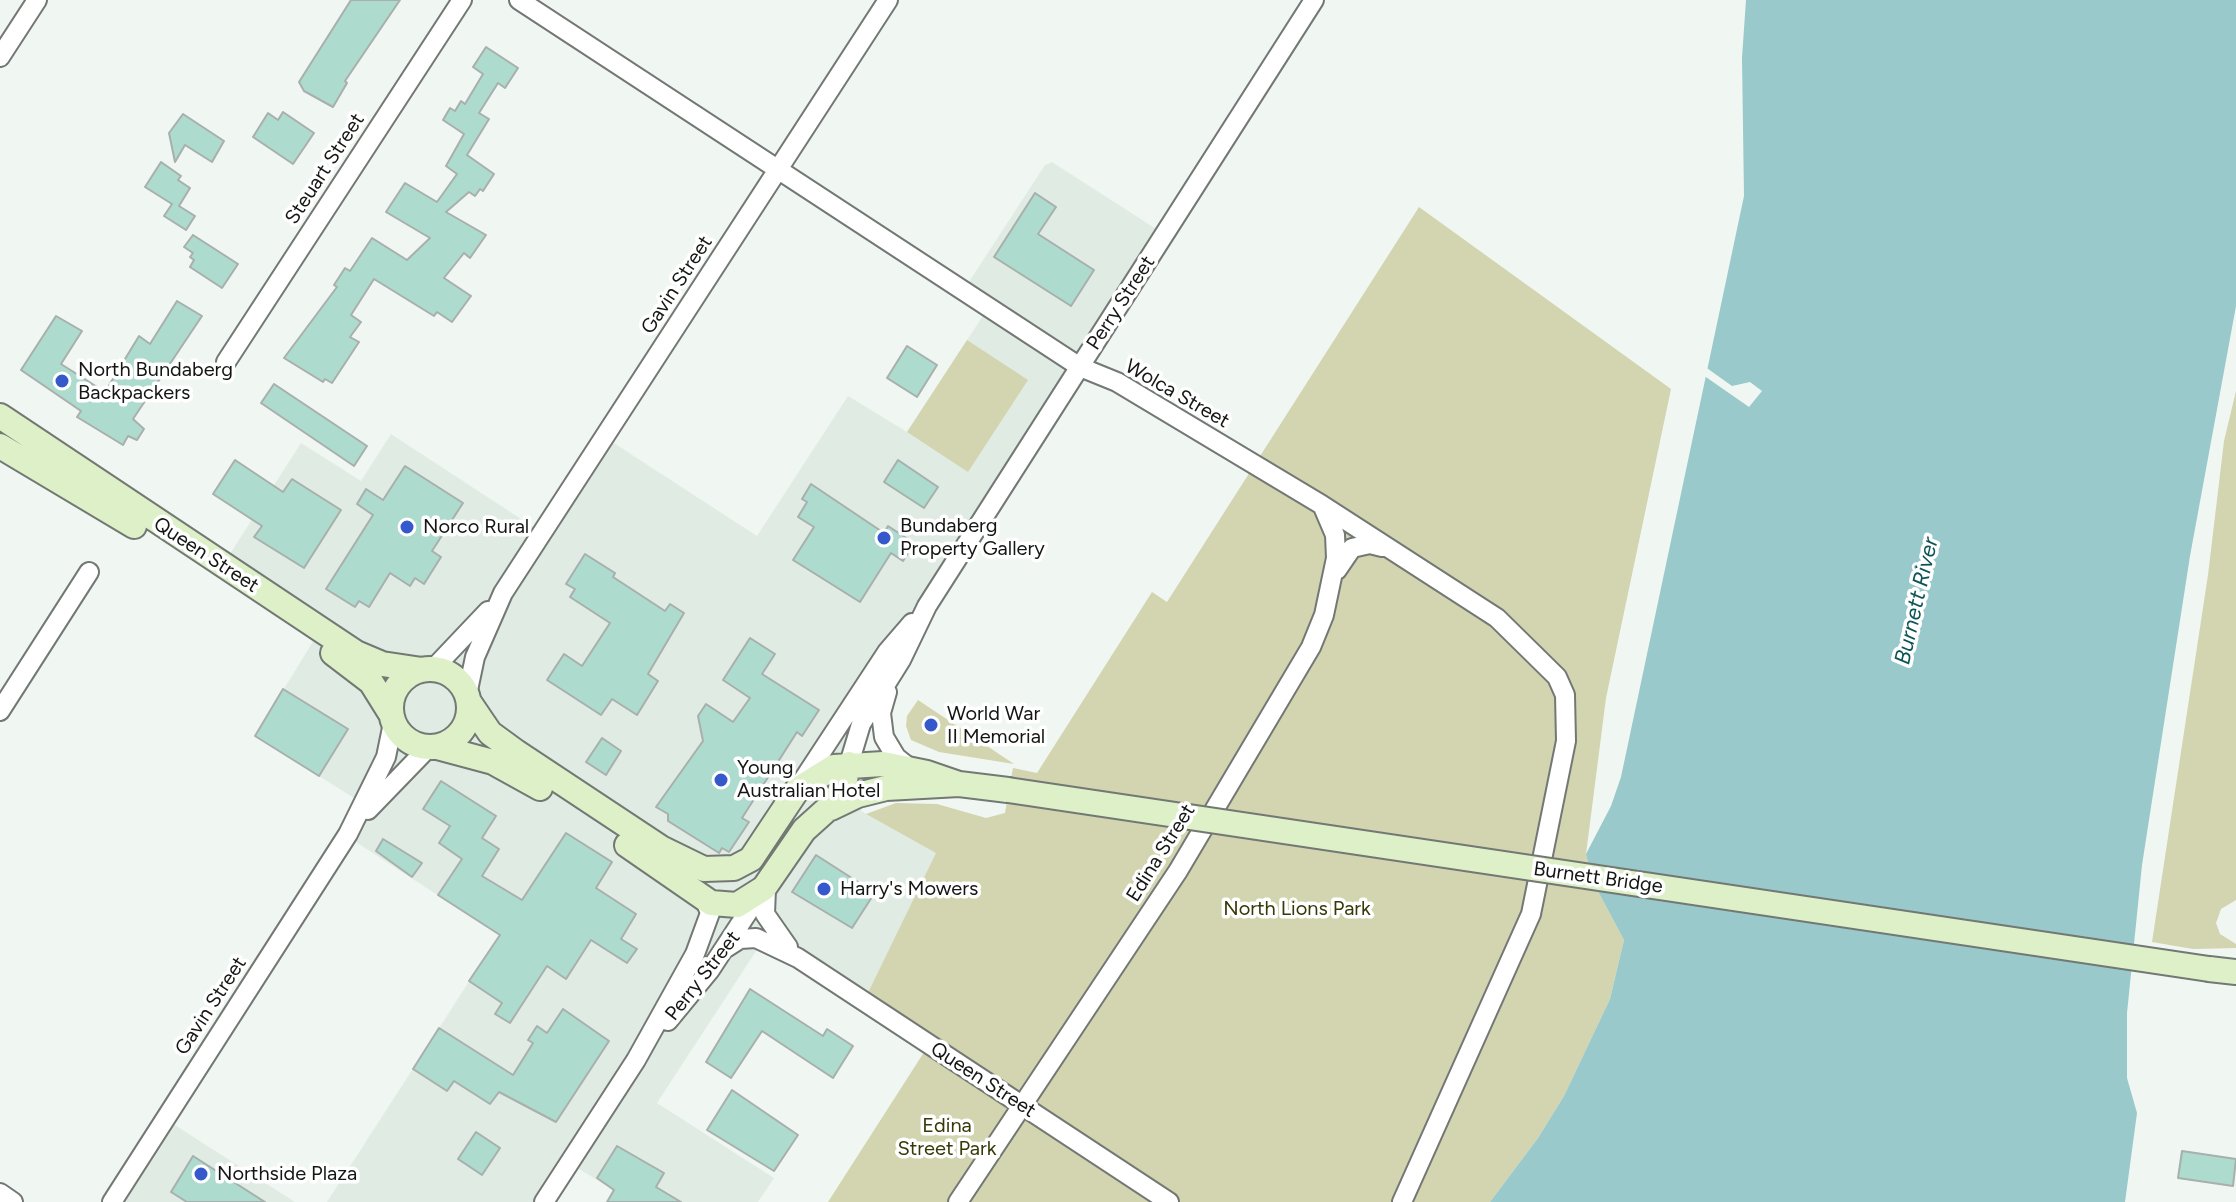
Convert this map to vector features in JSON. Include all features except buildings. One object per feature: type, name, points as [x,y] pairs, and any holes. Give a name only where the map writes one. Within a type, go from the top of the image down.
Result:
[{"type":"main road","name":"Queen Street","points":[[0,416],[356,653],[382,664],[427,669]]},
{"type":"main road","name":"Queen Street","points":[[0,446],[174,550],[348,663],[371,682],[392,718]]},
{"type":"main road","points":[[427,669],[454,677],[490,733],[682,860],[704,869],[725,869],[743,864],[757,851],[756,864],[771,876],[737,905],[719,905],[514,771],[473,754],[407,740],[392,718],[395,691],[411,674],[427,669]]},
{"type":"main road","points":[[433,747],[458,736],[469,714],[468,698]]},
{"type":"main road","name":"Burnett Bridge","points":[[797,790],[824,771],[868,762],[911,769],[959,784]]},
{"type":"main road","name":"Perry Street","points":[[771,876],[804,830],[828,810],[843,787],[849,764]]},
{"type":"main road","name":"Burnett Bridge","points":[[828,810],[858,795],[886,788],[959,784],[2209,969],[2236,970]]},
{"type":"main road","name":"Perry Street","points":[[757,851],[797,790]]},
{"type":"street","points":[[0,57],[37,0]]},
{"type":"street","name":"Steuart Street","points":[[226,362],[462,0]]},
{"type":"street","name":"Wolca Street","points":[[519,0],[1080,367],[1117,382],[1397,553],[1520,637],[1557,677],[1565,695],[1566,741],[1531,914],[1402,1202]]},
{"type":"street","name":"Gavin Street","points":[[468,698],[475,657],[503,593],[888,0]]},
{"type":"street","name":"Perry Street","points":[[849,764],[861,724],[901,660],[927,606],[1314,0]]},
{"type":"street","name":"Edina Street","points":[[958,1202],[1178,871],[1294,678],[1315,636],[1333,580],[1335,535],[1322,505]]},
{"type":"street","points":[[1333,580],[1338,565],[1352,548],[1370,544],[1397,553]]},
{"type":"street","points":[[0,711],[89,572]]},
{"type":"street","name":"Gavin Street","points":[[427,669],[503,593]]},
{"type":"street","name":"Perry Street","points":[[797,790],[887,652],[927,606]]},
{"type":"street","points":[[901,660],[883,704],[881,728],[896,757],[911,769]]},
{"type":"street","name":"Gavin Street","points":[[112,1202],[348,834],[386,757],[392,718]]},
{"type":"street","name":"Gavin Street","points":[[348,834],[392,782],[433,747]]},
{"type":"street","name":"Perry Street","points":[[636,1060],[726,948],[771,876]]},
{"type":"street","name":"Queen Street","points":[[771,876],[763,899],[765,914],[778,937],[798,958]]},
{"type":"street","name":"Perry Street","points":[[544,1202],[636,1060],[702,941],[710,913],[704,898]]},
{"type":"street","name":"Queen Street","points":[[726,948],[740,939],[756,938],[798,958],[1169,1202]]},
{"type":"street","points":[[0,1193],[13,1202]]},
{"type":"shaded area","points":[[1052,162],[1164,234],[900,659],[839,794],[866,814],[937,853],[863,1003],[762,942],[657,1103],[774,1178],[758,1202],[633,1202],[571,1164],[545,1202],[327,1202],[499,935],[345,835],[362,803],[255,736],[317,635],[219,571],[301,443],[361,481],[391,434],[541,532],[603,436],[757,536],[848,396],[907,432],[990,305],[965,288],[1045,165]]},
{"type":"shaded area","points":[[167,1120],[295,1202],[114,1202]]},
{"type":"green space","name":"North Lions Park","points":[[1419,207],[1671,389],[1606,698],[1586,854],[1593,882],[1624,940],[1610,999],[1564,1096],[1538,1138],[1490,1202],[828,1202],[928,1046],[863,1003],[936,853],[866,814],[896,803],[937,804],[986,818],[1005,813],[1013,768],[1037,773],[1152,592],[1167,602]]},
{"type":"green space","points":[[967,340],[1028,380],[968,472],[907,432]]},
{"type":"green space","points":[[2236,391],[2236,900],[2221,909],[2216,923],[2220,934],[2236,944],[2236,948],[2193,949],[2152,942],[2208,575],[2224,441]]},
{"type":"green space","points":[[918,700],[1014,764],[939,752],[911,740],[906,726],[907,716]]},
{"type":"water","name":"Burnett River","points":[[1746,0],[2236,0],[2236,306],[2190,556],[2142,865],[2127,1013],[2127,1078],[2137,1113],[2125,1202],[1490,1202],[1538,1138],[1564,1096],[1610,999],[1624,940],[1593,882],[1586,854],[1611,806],[1621,777],[1744,196],[1742,58]]},
{"type":"pier","points":[[1704,366],[1732,386],[1750,382],[1762,391],[1749,407],[1703,375]]},
{"type":"place","name":"North Bundaberg Backpackers","points":[[62,381]]},
{"type":"place","name":"Norco Rural","points":[[407,527]]},
{"type":"place","name":"Bundaberg Property Gallery","points":[[884,538]]},
{"type":"place","name":"World War II Memorial","points":[[931,725]]},
{"type":"place","name":"Young Australian Hotel","points":[[721,780]]},
{"type":"place","name":"Harry's Mowers","points":[[824,889]]},
{"type":"place","name":"Northside Plaza","points":[[201,1174]]},
{"type":"park label","name":"Edina Street Park","points":[[947,1138]]}]
